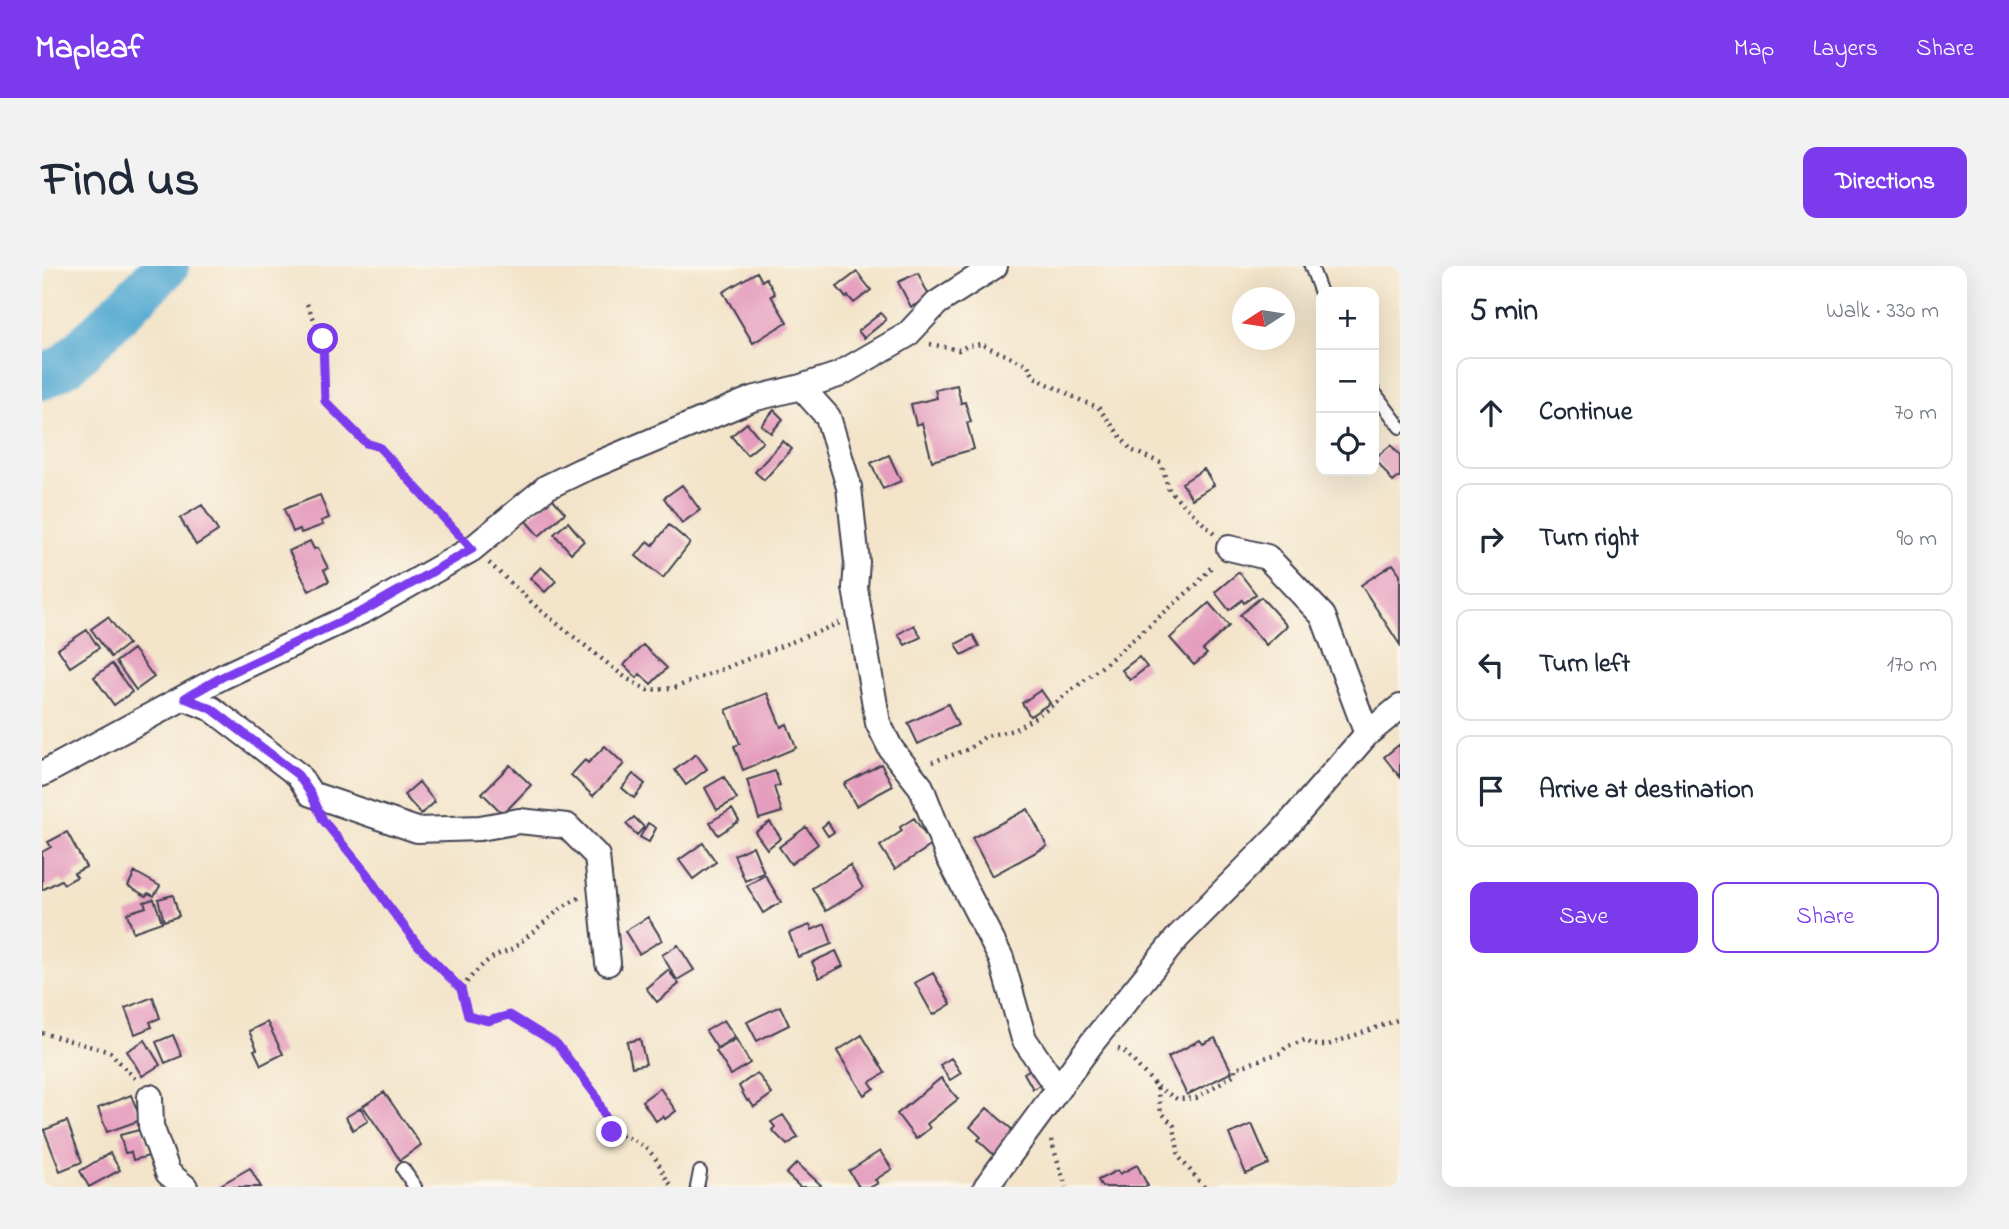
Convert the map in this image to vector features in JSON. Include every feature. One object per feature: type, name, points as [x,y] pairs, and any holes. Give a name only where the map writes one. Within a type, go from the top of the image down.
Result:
[{"type":"street","points":[[42,774],[233,672],[365,610],[472,549],[547,487],[752,399],[838,375],[907,335],[937,303],[995,266]]},
{"type":"street","points":[[801,387],[828,417],[849,487],[857,562],[855,587],[878,723],[891,749],[921,787],[948,856],[1001,958],[1024,1039],[1058,1089]]},
{"type":"street","points":[[1228,548],[1267,556],[1323,616],[1367,734]]},
{"type":"street","points":[[185,698],[212,709],[298,775],[311,794],[417,830],[480,828],[519,821],[567,826],[597,856],[608,963]]},
{"type":"street","points":[[986,1187],[1094,1040],[1178,937],[1281,834],[1367,734],[1400,707]]},
{"type":"street","points":[[150,1097],[151,1126],[168,1173],[185,1187]]},
{"type":"lane","points":[[1311,266],[1319,287]]},
{"type":"lane","points":[[1379,400],[1400,427]]},
{"type":"lane","points":[[402,1169],[415,1187]]},
{"type":"lane","points":[[697,1187],[700,1171]]},
{"type":"path","points":[[307,304],[323,339],[325,401],[366,443],[379,447],[472,549],[540,610],[626,677],[647,690],[674,688],[860,615]]},
{"type":"path","points":[[907,335],[922,343],[959,350],[981,344],[1028,365],[1034,377],[1098,407],[1131,450],[1161,463],[1169,490],[1228,548],[1197,584],[1104,665],[1045,711],[1014,730],[986,736],[969,749],[932,762],[923,771],[921,787]]},
{"type":"path","points":[[311,794],[323,820],[367,874],[418,945],[461,989],[468,1016],[488,1021],[510,1015],[557,1044],[595,1094],[612,1132],[631,1137],[654,1157],[664,1178],[673,1187]]},
{"type":"path","points":[[461,989],[474,972],[500,952],[510,951],[564,906],[599,888]]},
{"type":"path","points":[[1094,1040],[1124,1051],[1157,1087],[1177,1099],[1196,1098],[1235,1074],[1235,1068],[1257,1063],[1262,1057],[1281,1053],[1286,1047],[1305,1040],[1314,1045],[1328,1045],[1400,1019]]},
{"type":"path","points":[[42,1033],[110,1052],[150,1097]]},
{"type":"path","points":[[1157,1087],[1161,1112],[1174,1126],[1179,1157],[1204,1187]]},
{"type":"path","points":[[1041,1113],[1066,1187]]},
{"type":"building","points":[[757,272],[762,281],[766,278],[775,294],[771,296],[787,322],[753,343],[723,292]]},
{"type":"building","points":[[857,272],[871,290],[854,303],[837,287]]},
{"type":"building","points":[[918,273],[930,298],[911,307],[898,282]]},
{"type":"building","points":[[881,313],[886,320],[864,338],[858,331]]},
{"type":"building","points":[[957,385],[961,403],[965,402],[971,422],[967,423],[974,449],[932,461],[922,423],[916,425],[911,404],[937,398],[935,390]]},
{"type":"building","points":[[774,410],[783,419],[771,433],[761,425]]},
{"type":"building","points":[[747,423],[763,442],[747,455],[731,436]]},
{"type":"building","points":[[783,441],[792,449],[764,480],[755,472]]},
{"type":"building","points":[[1391,445],[1400,456],[1400,476],[1393,482],[1379,463],[1379,455]]},
{"type":"building","points":[[889,455],[901,481],[883,489],[871,463]]},
{"type":"building","points":[[1204,469],[1214,485],[1192,499],[1182,483]]},
{"type":"building","points":[[682,485],[700,510],[682,523],[664,498]]},
{"type":"building","points":[[320,495],[329,518],[321,521],[323,525],[301,533],[300,529],[293,532],[284,509]]},
{"type":"building","points":[[552,498],[565,513],[539,536],[525,520]]},
{"type":"building","points":[[202,505],[218,531],[196,545],[180,518]]},
{"type":"building","points":[[568,522],[584,541],[571,553],[554,534]]},
{"type":"building","points":[[669,525],[690,543],[663,578],[636,556],[648,541],[653,545]]},
{"type":"building","points":[[310,541],[314,549],[318,548],[328,568],[324,570],[329,581],[309,591],[289,551]]},
{"type":"building","points":[[1393,564],[1400,574],[1400,645],[1361,585]]},
{"type":"building","points":[[541,567],[556,581],[545,592],[530,578]]},
{"type":"building","points":[[1239,572],[1256,594],[1229,610],[1215,592]]},
{"type":"building","points":[[1261,597],[1287,626],[1266,645],[1240,615]]},
{"type":"building","points":[[1209,603],[1229,626],[1203,650],[1207,654],[1194,665],[1170,638]]},
{"type":"building","points":[[108,617],[128,644],[111,657],[91,629]]},
{"type":"building","points":[[914,625],[921,637],[905,645],[898,634]]},
{"type":"building","points":[[87,630],[99,648],[70,667],[58,649]]},
{"type":"building","points":[[973,635],[979,646],[962,655],[956,644]]},
{"type":"building","points":[[643,645],[667,668],[651,684],[640,674],[637,678],[624,665]]},
{"type":"building","points":[[133,649],[154,677],[136,690],[116,662]]},
{"type":"building","points":[[1139,657],[1147,667],[1130,680],[1122,670]]},
{"type":"building","points":[[112,664],[132,692],[114,705],[94,677]]},
{"type":"building","points":[[1041,690],[1050,703],[1030,716],[1022,703]]},
{"type":"building","points":[[767,693],[781,727],[787,724],[796,748],[743,770],[734,746],[740,744],[726,710]]},
{"type":"building","points":[[948,704],[958,725],[918,744],[908,723]]},
{"type":"building","points":[[1400,744],[1400,777],[1384,757]]},
{"type":"building","points":[[605,746],[624,764],[593,796],[571,775],[585,760],[588,763]]},
{"type":"building","points":[[696,754],[707,769],[686,785],[675,770]]},
{"type":"building","points":[[881,764],[893,786],[856,806],[844,784]]},
{"type":"building","points":[[510,765],[531,785],[503,814],[482,793]]},
{"type":"building","points":[[775,771],[780,785],[774,787],[782,812],[759,819],[747,780]]},
{"type":"building","points":[[633,774],[645,784],[634,798],[622,788]]},
{"type":"building","points":[[724,777],[737,799],[717,810],[705,788]]},
{"type":"building","points":[[419,782],[435,802],[421,814],[404,795]]},
{"type":"building","points":[[732,809],[739,821],[718,835],[710,822]]},
{"type":"building","points":[[1028,809],[1047,846],[992,876],[972,838]]},
{"type":"building","points":[[634,817],[644,827],[637,835],[626,824]]},
{"type":"building","points":[[914,818],[932,845],[895,869],[880,846],[902,831],[900,827]]},
{"type":"building","points":[[770,822],[781,838],[767,849],[755,832]]},
{"type":"building","points":[[828,822],[834,832],[828,836],[822,827]]},
{"type":"building","points":[[648,823],[656,828],[649,842],[640,837]]},
{"type":"building","points":[[806,827],[818,844],[791,864],[779,847]]},
{"type":"building","points":[[67,832],[86,867],[74,873],[77,877],[64,884],[61,880],[42,890],[42,852],[51,847],[48,842]]},
{"type":"building","points":[[703,843],[716,862],[693,879],[679,860]]},
{"type":"building","points":[[753,846],[764,873],[745,881],[734,855]]},
{"type":"building","points":[[850,865],[863,888],[826,911],[812,888]]},
{"type":"building","points":[[135,872],[160,886],[154,896],[148,893],[146,896],[128,886]]},
{"type":"building","points":[[765,875],[781,902],[763,913],[747,886]]},
{"type":"building","points":[[173,895],[179,916],[164,921],[158,899]]},
{"type":"building","points":[[154,899],[162,922],[133,932],[127,913],[146,907],[144,902]]},
{"type":"building","points":[[648,917],[662,940],[639,954],[625,931]]},
{"type":"building","points":[[825,924],[832,944],[798,957],[789,933],[810,925],[812,930]]},
{"type":"building","points":[[678,945],[694,970],[677,980],[662,955]]},
{"type":"building","points":[[836,951],[843,966],[819,978],[812,962]]},
{"type":"building","points":[[668,970],[679,984],[657,1002],[646,988]]},
{"type":"building","points":[[933,973],[951,1004],[933,1015],[915,983]]},
{"type":"building","points":[[153,997],[160,1018],[150,1022],[152,1027],[135,1034],[125,1008]]},
{"type":"building","points":[[780,1006],[789,1025],[757,1041],[747,1022]]},
{"type":"building","points":[[724,1020],[735,1037],[717,1048],[706,1031]]},
{"type":"building","points":[[267,1022],[283,1054],[261,1065],[249,1031]]},
{"type":"building","points":[[173,1035],[182,1056],[165,1063],[156,1042]]},
{"type":"building","points":[[862,1035],[885,1073],[870,1082],[874,1088],[864,1095],[837,1051]]},
{"type":"building","points":[[1215,1038],[1232,1072],[1187,1095],[1168,1057],[1200,1040],[1203,1044]]},
{"type":"building","points":[[640,1039],[646,1064],[632,1067],[627,1042]]},
{"type":"building","points":[[736,1039],[750,1063],[731,1075],[716,1051]]},
{"type":"building","points":[[145,1040],[160,1065],[142,1076],[127,1051]]},
{"type":"building","points":[[951,1058],[961,1073],[950,1080],[940,1065]]},
{"type":"building","points":[[1034,1067],[1043,1083],[1033,1089],[1024,1073]]},
{"type":"building","points":[[757,1073],[772,1094],[754,1107],[747,1101],[739,1086]]},
{"type":"building","points":[[941,1078],[958,1099],[927,1124],[930,1128],[916,1139],[897,1114]]},
{"type":"building","points":[[660,1088],[676,1111],[665,1119],[663,1116],[656,1121],[642,1101]]},
{"type":"building","points":[[384,1092],[421,1145],[400,1160],[363,1106]]},
{"type":"building","points":[[131,1095],[141,1120],[107,1132],[98,1108]]},
{"type":"building","points":[[361,1108],[368,1121],[353,1130],[346,1117]]},
{"type":"building","points":[[987,1108],[1015,1132],[994,1155],[978,1140],[981,1137],[970,1127]]},
{"type":"building","points":[[783,1115],[798,1137],[787,1145],[772,1130],[775,1127],[771,1122]]},
{"type":"building","points":[[67,1121],[82,1162],[60,1171],[44,1130]]},
{"type":"building","points":[[1252,1124],[1269,1164],[1246,1174],[1229,1134]]},
{"type":"building","points":[[143,1129],[149,1156],[133,1160],[131,1152],[125,1153],[120,1135]]},
{"type":"building","points":[[880,1151],[892,1169],[875,1180],[878,1183],[871,1187],[859,1187],[849,1171]]},
{"type":"building","points":[[110,1153],[120,1170],[89,1187],[80,1171]]},
{"type":"building","points":[[797,1163],[821,1185],[819,1187],[800,1187],[786,1174]]},
{"type":"building","points":[[1137,1165],[1148,1186],[1102,1187],[1098,1180],[1118,1170],[1120,1174]]},
{"type":"building","points":[[250,1168],[261,1187],[217,1187]]},
{"type":"waterway","points":[[42,378],[66,365],[167,266]]},
{"type":"route","points":[[323,339],[325,401],[366,443],[379,447],[472,549],[365,610],[222,677],[185,698],[212,709],[298,775],[311,794],[323,820],[367,874],[418,945],[461,989],[468,1016],[488,1021],[510,1015],[557,1044],[595,1094],[612,1132]]}]
